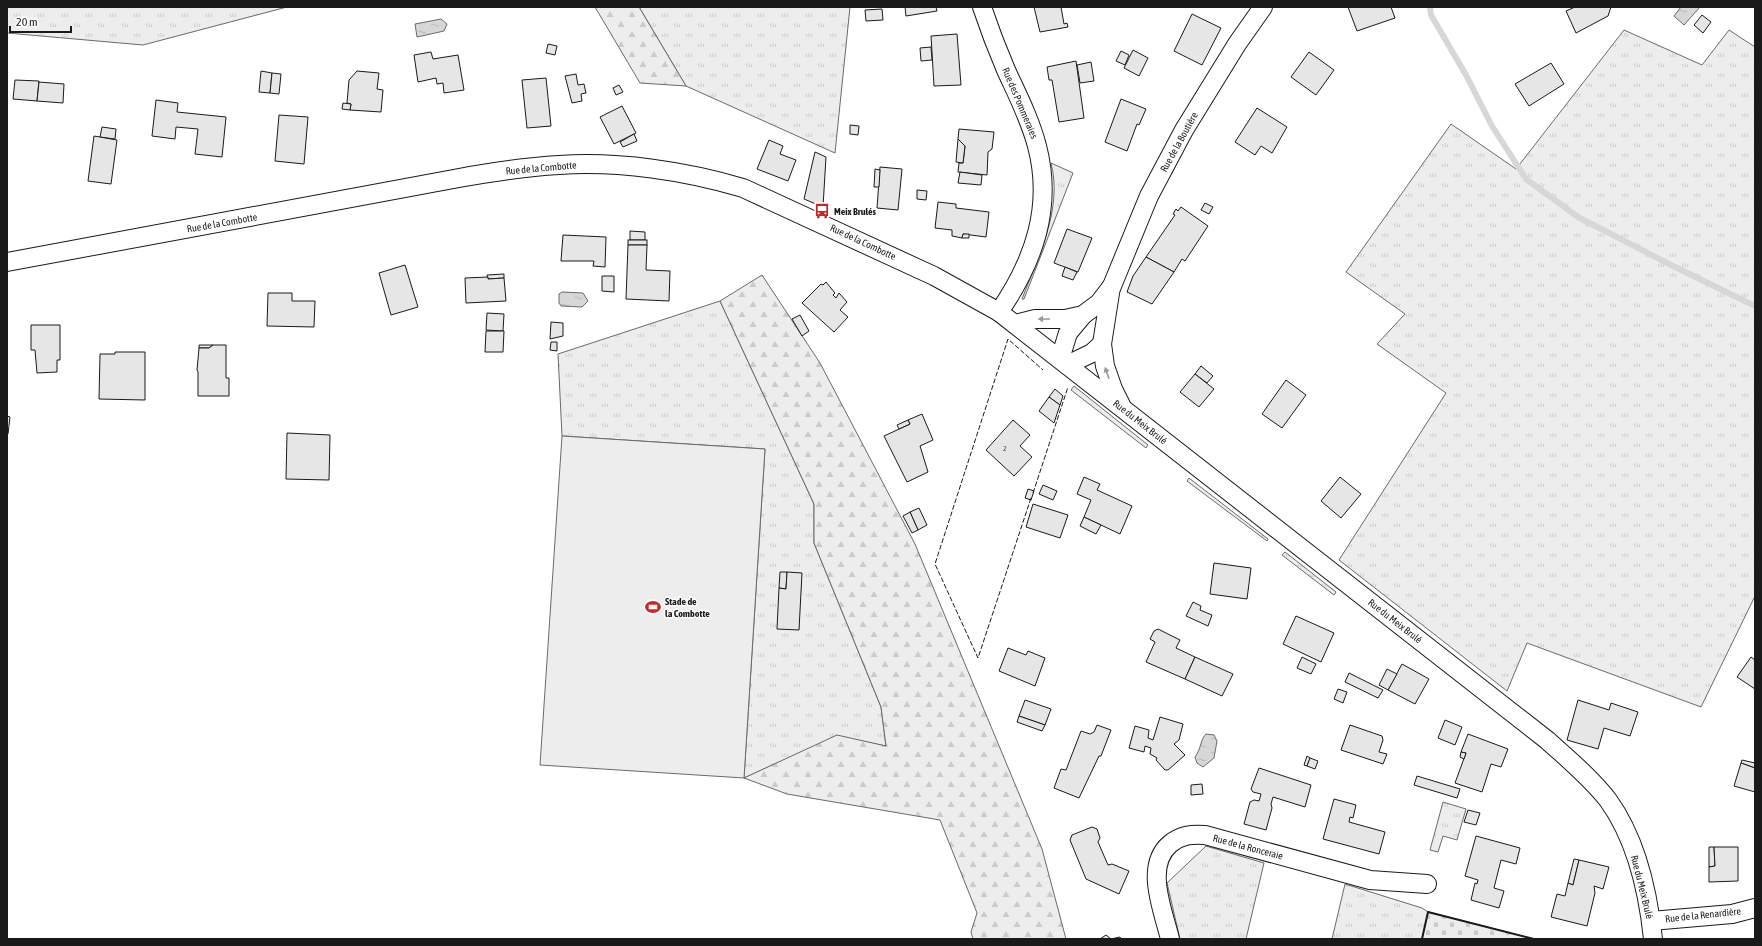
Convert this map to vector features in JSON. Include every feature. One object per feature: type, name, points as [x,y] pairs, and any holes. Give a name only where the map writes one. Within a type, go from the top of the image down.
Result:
[{"type":"street","name":"Rue des Pommeraies","points":[[982,7],[992,37],[1027,116],[1037,145],[1043,197],[1042,220],[1032,252],[1018,282],[999,312]]},
{"type":"street","name":"Rue de la Boutière","points":[[1123,409],[1105,366],[1102,344],[1112,286],[1149,196],[1184,130],[1222,68],[1263,7]]},
{"type":"street","name":"Rue de la Combotte","points":[[7,262],[464,177],[553,165],[600,165],[678,173],[715,180],[743,188],[934,276],[999,312],[1064,362]]},
{"type":"street","name":"Rue de la Boutière","points":[[1064,362],[1068,333],[1083,315],[1099,303],[1112,286]]},
{"type":"street","name":"Rue de la Boutière","points":[[1015,324],[1035,319],[1065,319],[1083,315]]},
{"type":"street","points":[[1064,362],[1092,353],[1102,344]]},
{"type":"street","name":"Rue du Meix Brulé","points":[[1064,362],[1547,740],[1583,773],[1608,801],[1624,830],[1638,862],[1651,921],[1653,939]]},
{"type":"street","name":"Rue de la Ronceraie","points":[[1170,939],[1158,885],[1157,866],[1164,849],[1174,840],[1186,835],[1205,835],[1370,880],[1427,884]]},
{"type":"street","name":"Rue de la Renardière","points":[[1651,921],[1732,914],[1755,908]]},
{"type":"green space","points":[[7,7],[287,7],[143,45],[7,33]]},
{"type":"green space","points":[[595,7],[639,7],[686,86],[640,83]]},
{"type":"green space","points":[[639,7],[850,7],[835,153],[686,86]]},
{"type":"green space","points":[[1624,30],[1702,65],[1729,30],[1755,47],[1755,596],[1701,707],[1527,643],[1507,691],[1339,560],[1446,393],[1377,344],[1405,314],[1346,272],[1451,124],[1516,169]]},
{"type":"green space","points":[[1051,163],[1073,173],[1024,299],[1022,299],[1041,250],[1051,215],[1054,198],[1054,180]]},
{"type":"green space","points":[[762,275],[820,363],[915,544],[1042,849],[1066,939],[973,939],[971,932],[977,913],[940,820],[787,794],[744,778],[837,735],[886,746],[881,707],[814,543],[814,504],[720,301]]},
{"type":"green space","points":[[720,301],[814,504],[814,543],[881,707],[886,746],[837,736],[744,778],[765,449],[562,436],[558,354]]},
{"type":"green space","points":[[1074,386],[1148,445],[1146,448],[1071,390]]},
{"type":"green space","points":[[1189,478],[1268,539],[1267,541],[1187,481]]},
{"type":"green space","points":[[1285,552],[1336,592],[1334,595],[1282,555]]},
{"type":"green space","points":[[1443,802],[1466,809],[1457,840],[1443,836],[1438,852],[1430,850]]},
{"type":"green space","points":[[1206,846],[1264,863],[1246,939],[1180,939],[1167,883]]},
{"type":"green space","points":[[1345,884],[1422,908],[1428,912],[1422,939],[1332,939]]},
{"type":"green space","points":[[1428,912],[1534,939],[1422,939]]},
{"type":"shaded area","name":"Stade de la Combotte","points":[[562,436],[765,449],[744,778],[540,765]]},
{"type":"water","points":[[1681,7],[1700,7],[1684,25],[1674,16]]},
{"type":"water","points":[[441,19],[447,24],[444,31],[417,37],[415,24]]},
{"type":"water","points":[[562,292],[583,293],[588,301],[582,307],[561,306],[559,303],[559,294]]},
{"type":"water","points":[[1206,734],[1214,735],[1217,741],[1214,758],[1203,767],[1197,763],[1195,757]]},
{"type":"building","points":[[905,7],[936,7],[937,11],[906,16]]},
{"type":"building","points":[[1034,7],[1061,7],[1064,24],[1067,23],[1068,27],[1040,32]]},
{"type":"building","points":[[1348,7],[1391,7],[1395,18],[1357,31]]},
{"type":"building","points":[[1575,7],[1611,7],[1608,16],[1576,33],[1566,11]]},
{"type":"building","points":[[882,9],[883,20],[866,21],[865,10]]},
{"type":"building","points":[[1192,14],[1221,28],[1202,65],[1174,51]]},
{"type":"building","points":[[1702,15],[1711,22],[1703,33],[1694,25]]},
{"type":"building","points":[[957,34],[961,85],[934,86],[931,36]]},
{"type":"building","points":[[548,44],[557,46],[555,55],[546,53]]},
{"type":"building","points":[[931,47],[932,60],[921,61],[920,48]]},
{"type":"building","points":[[1133,50],[1148,58],[1139,76],[1124,68]]},
{"type":"building","points":[[1121,51],[1129,55],[1125,65],[1116,61]]},
{"type":"building","points":[[431,52],[433,59],[458,55],[464,90],[444,93],[443,83],[437,84],[436,78],[418,82],[414,55]]},
{"type":"building","points":[[1309,52],[1334,70],[1316,95],[1291,77]]},
{"type":"building","points":[[1076,61],[1084,118],[1059,122],[1052,80],[1049,80],[1047,67]]},
{"type":"building","points":[[1091,62],[1094,81],[1080,83],[1077,65]]},
{"type":"building","points":[[1551,63],[1564,84],[1529,106],[1515,84]]},
{"type":"building","points":[[261,71],[272,73],[270,93],[259,92]]},
{"type":"building","points":[[357,71],[379,73],[377,89],[383,90],[381,112],[350,110],[351,104],[347,103],[349,80]]},
{"type":"building","points":[[272,73],[281,74],[279,94],[270,93]]},
{"type":"building","points":[[576,74],[578,85],[584,84],[586,93],[581,94],[582,101],[572,103],[565,76]]},
{"type":"building","points":[[546,78],[551,126],[527,128],[522,80]]},
{"type":"building","points":[[15,80],[39,81],[37,101],[13,99]]},
{"type":"building","points":[[39,82],[64,84],[63,103],[37,101]]},
{"type":"building","points":[[619,85],[623,92],[616,95],[613,88]]},
{"type":"building","points":[[1121,99],[1146,109],[1139,125],[1137,124],[1127,151],[1105,142]]},
{"type":"building","points":[[156,100],[178,103],[177,112],[226,117],[222,157],[195,154],[198,129],[176,127],[175,139],[152,136]]},
{"type":"building","points":[[343,103],[351,104],[350,110],[342,109]]},
{"type":"building","points":[[622,106],[636,133],[614,144],[600,117]]},
{"type":"building","points":[[1257,108],[1287,127],[1272,153],[1261,146],[1255,155],[1235,142]]},
{"type":"building","points":[[279,115],[308,117],[304,164],[275,161]]},
{"type":"building","points":[[850,125],[859,126],[858,135],[850,134]]},
{"type":"building","points":[[102,127],[116,129],[115,139],[100,137]]},
{"type":"building","points":[[959,129],[994,132],[992,149],[988,152],[987,175],[958,172],[959,163],[963,163],[965,146],[958,139]]},
{"type":"building","points":[[634,134],[637,141],[623,147],[620,142]]},
{"type":"building","points":[[94,136],[117,140],[111,184],[88,181]]},
{"type":"building","points":[[958,139],[965,146],[963,163],[956,162]]},
{"type":"building","points":[[769,140],[783,146],[780,154],[796,160],[788,181],[757,169]]},
{"type":"building","points":[[815,152],[826,157],[823,207],[804,199]]},
{"type":"building","points":[[880,167],[902,169],[898,210],[877,208]]},
{"type":"building","points":[[875,169],[880,170],[879,187],[874,187]]},
{"type":"building","points":[[960,172],[982,175],[981,185],[958,183]]},
{"type":"building","points":[[917,190],[927,191],[926,200],[917,199]]},
{"type":"building","points":[[938,202],[956,204],[956,208],[989,212],[986,237],[963,234],[962,238],[952,236],[952,230],[935,228]]},
{"type":"building","points":[[1205,203],[1213,207],[1209,214],[1201,210]]},
{"type":"building","points":[[1181,207],[1208,226],[1185,261],[1182,259],[1174,272],[1146,257],[1175,215],[1173,214],[1176,209],[1178,211]]},
{"type":"building","points":[[1067,229],[1092,238],[1078,272],[1054,263]]},
{"type":"building","points":[[630,231],[645,232],[645,240],[630,240]]},
{"type":"building","points":[[963,234],[969,234],[969,238],[962,238]]},
{"type":"building","points":[[563,235],[606,237],[605,267],[593,266],[594,261],[561,261]]},
{"type":"building","points":[[628,240],[647,240],[647,245],[628,245]]},
{"type":"building","points":[[628,245],[647,245],[646,270],[670,271],[669,301],[626,299]]},
{"type":"building","points":[[1146,257],[1174,272],[1152,304],[1127,292],[1133,276]]},
{"type":"building","points":[[405,265],[418,307],[391,315],[379,273]]},
{"type":"building","points":[[1065,267],[1077,272],[1073,280],[1062,276]]},
{"type":"building","points":[[504,274],[504,278],[488,279],[487,275]]},
{"type":"building","points":[[602,276],[614,276],[614,292],[602,291]]},
{"type":"building","points":[[488,277],[488,279],[504,278],[506,301],[466,303],[465,278]]},
{"type":"building","points":[[826,282],[835,293],[833,295],[836,298],[839,293],[847,302],[840,310],[848,317],[834,332],[802,303],[821,284],[823,285]]},
{"type":"building","points":[[268,293],[292,293],[292,301],[315,301],[314,327],[267,326]]},
{"type":"building","points":[[487,313],[504,314],[503,331],[486,330]]},
{"type":"building","points":[[800,315],[809,331],[802,336],[792,319]]},
{"type":"building","points":[[551,322],[563,323],[563,336],[550,339]]},
{"type":"building","points":[[31,325],[60,325],[60,360],[57,360],[57,372],[37,373],[35,350],[31,350]]},
{"type":"building","points":[[486,331],[504,331],[503,352],[485,352]]},
{"type":"building","points":[[551,342],[557,342],[557,351],[550,350]]},
{"type":"building","points":[[199,345],[213,345],[209,348],[199,348]]},
{"type":"building","points":[[213,345],[226,345],[226,378],[229,378],[229,396],[198,396],[197,370],[199,348],[209,348]]},
{"type":"building","points":[[115,352],[145,352],[145,400],[99,399],[100,354],[115,354]]},
{"type":"building","points":[[1201,366],[1213,376],[1207,383],[1195,374]]},
{"type":"building","points":[[1195,374],[1214,389],[1199,407],[1180,392]]},
{"type":"building","points":[[1286,380],[1306,395],[1282,428],[1262,414]]},
{"type":"building","points":[[1055,389],[1063,396],[1060,405],[1049,397]]},
{"type":"building","points":[[1049,397],[1060,405],[1054,423],[1039,411]]},
{"type":"building","points":[[922,414],[933,440],[920,446],[928,472],[907,482],[884,436],[910,424],[908,420]]},
{"type":"building","points":[[7,416],[10,417],[8,434],[7,434]]},
{"type":"building","points":[[908,420],[910,424],[899,429],[897,425]]},
{"type":"building","points":[[1013,420],[1030,435],[1020,446],[1032,457],[1014,476],[986,450]]},
{"type":"building","points":[[287,433],[330,435],[329,480],[286,479]]},
{"type":"building","points":[[1084,477],[1100,484],[1097,490],[1132,506],[1120,534],[1084,517],[1091,500],[1077,494]]},
{"type":"building","points":[[1340,477],[1361,494],[1341,518],[1321,501]]},
{"type":"building","points":[[1043,485],[1057,491],[1053,500],[1039,494]]},
{"type":"building","points":[[1028,489],[1034,491],[1031,500],[1025,498]]},
{"type":"building","points":[[1033,504],[1068,515],[1060,538],[1026,527]]},
{"type":"building","points":[[919,508],[927,525],[918,530],[910,512]]},
{"type":"building","points":[[910,512],[918,530],[912,533],[903,516]]},
{"type":"building","points":[[1084,517],[1101,525],[1096,534],[1080,526]]},
{"type":"building","points":[[1214,563],[1251,568],[1247,599],[1210,594]]},
{"type":"building","points":[[780,572],[787,572],[786,589],[779,588]]},
{"type":"building","points":[[787,572],[802,573],[799,630],[777,629],[779,588],[786,589]]},
{"type":"building","points":[[1193,602],[1201,606],[1200,610],[1212,615],[1208,626],[1186,616]]},
{"type":"building","points":[[1296,616],[1334,633],[1321,662],[1283,644]]},
{"type":"building","points":[[1158,629],[1180,640],[1176,648],[1195,657],[1185,679],[1146,662],[1155,642],[1150,639],[1154,631]]},
{"type":"building","points":[[1008,648],[1026,655],[1028,651],[1045,658],[1035,686],[999,671]]},
{"type":"building","points":[[1195,657],[1233,674],[1222,696],[1185,679]]},
{"type":"building","points":[[1302,657],[1316,664],[1311,674],[1297,668]]},
{"type":"building","points":[[1751,657],[1755,660],[1755,689],[1737,677]]},
{"type":"building","points":[[1402,664],[1429,679],[1415,704],[1388,690]]},
{"type":"building","points":[[1387,669],[1397,674],[1388,690],[1379,685]]},
{"type":"building","points":[[1349,673],[1383,690],[1378,698],[1345,682]]},
{"type":"building","points":[[1338,689],[1347,692],[1343,703],[1334,699]]},
{"type":"building","points":[[1025,700],[1051,709],[1045,725],[1019,716]]},
{"type":"building","points":[[1578,700],[1609,710],[1611,703],[1638,712],[1630,736],[1604,728],[1598,749],[1567,740]]},
{"type":"building","points":[[1019,716],[1045,725],[1042,731],[1017,722]]},
{"type":"building","points":[[1160,717],[1183,724],[1179,740],[1174,744],[1185,755],[1168,770],[1165,770],[1156,760],[1157,758],[1150,754],[1151,748],[1145,746],[1144,752],[1129,748],[1135,726],[1149,730],[1148,738],[1153,740]]},
{"type":"building","points":[[1445,720],[1462,727],[1455,745],[1438,738]]},
{"type":"building","points":[[1097,725],[1111,730],[1101,756],[1099,756],[1079,798],[1054,788],[1061,769],[1066,770],[1081,731],[1090,734],[1094,732]]},
{"type":"building","points":[[1350,725],[1382,736],[1383,740],[1379,752],[1387,754],[1383,764],[1341,750]]},
{"type":"building","points":[[1468,734],[1508,749],[1501,767],[1491,764],[1482,792],[1455,783],[1466,753],[1461,752]]},
{"type":"building","points":[[1461,752],[1466,753],[1464,759],[1460,757]]},
{"type":"building","points":[[1307,756],[1310,758],[1307,766],[1304,765]]},
{"type":"building","points":[[1310,758],[1318,761],[1315,769],[1307,766]]},
{"type":"building","points":[[1742,760],[1755,763],[1755,768],[1741,763]]},
{"type":"building","points":[[1741,763],[1755,768],[1755,792],[1734,786]]},
{"type":"building","points":[[1259,768],[1311,785],[1305,807],[1273,797],[1271,804],[1272,808],[1266,830],[1244,824],[1250,802],[1254,800],[1259,801],[1261,794],[1253,792],[1251,789]]},
{"type":"building","points":[[1417,776],[1460,789],[1457,798],[1414,785]]},
{"type":"building","points":[[1202,784],[1203,794],[1191,795],[1191,785]]},
{"type":"building","points":[[1334,799],[1356,805],[1353,818],[1350,817],[1349,822],[1385,832],[1379,854],[1323,839]]},
{"type":"building","points":[[1468,810],[1480,813],[1476,825],[1464,822]]},
{"type":"building","points":[[1092,827],[1097,829],[1100,838],[1098,842],[1108,865],[1112,864],[1129,871],[1119,894],[1086,879],[1070,840],[1072,835]]},
{"type":"building","points":[[1476,836],[1520,848],[1516,864],[1501,860],[1494,888],[1504,891],[1499,908],[1471,900],[1475,883],[1477,884],[1478,880],[1465,876]]},
{"type":"building","points":[[1709,847],[1714,847],[1715,866],[1709,867]]},
{"type":"building","points":[[1714,847],[1738,847],[1738,881],[1709,882],[1709,867],[1715,866]]},
{"type":"building","points":[[1574,859],[1579,860],[1573,885],[1568,883]]},
{"type":"building","points":[[1579,860],[1609,867],[1603,889],[1594,886],[1595,893],[1587,926],[1551,917],[1557,894],[1565,896],[1568,883],[1573,885]]},
{"type":"building","points":[[1106,935],[1111,939],[1100,939]]},
{"type":"waterway","points":[[1430,7],[1431,15],[1466,75],[1492,126],[1526,179],[1578,217],[1755,306]]},
{"type":"fence","points":[[1031,498],[978,658],[935,564],[1008,339],[1043,370]]},
{"type":"fence","points":[[1033,493],[1068,387]]},
{"type":"wall","points":[[1422,939],[1428,912],[1534,939]]},
{"type":"place","name":"Meix Brulés","points":[[822,211]]},
{"type":"place","name":"Stade de la Combotte","points":[[653,607]]}]
